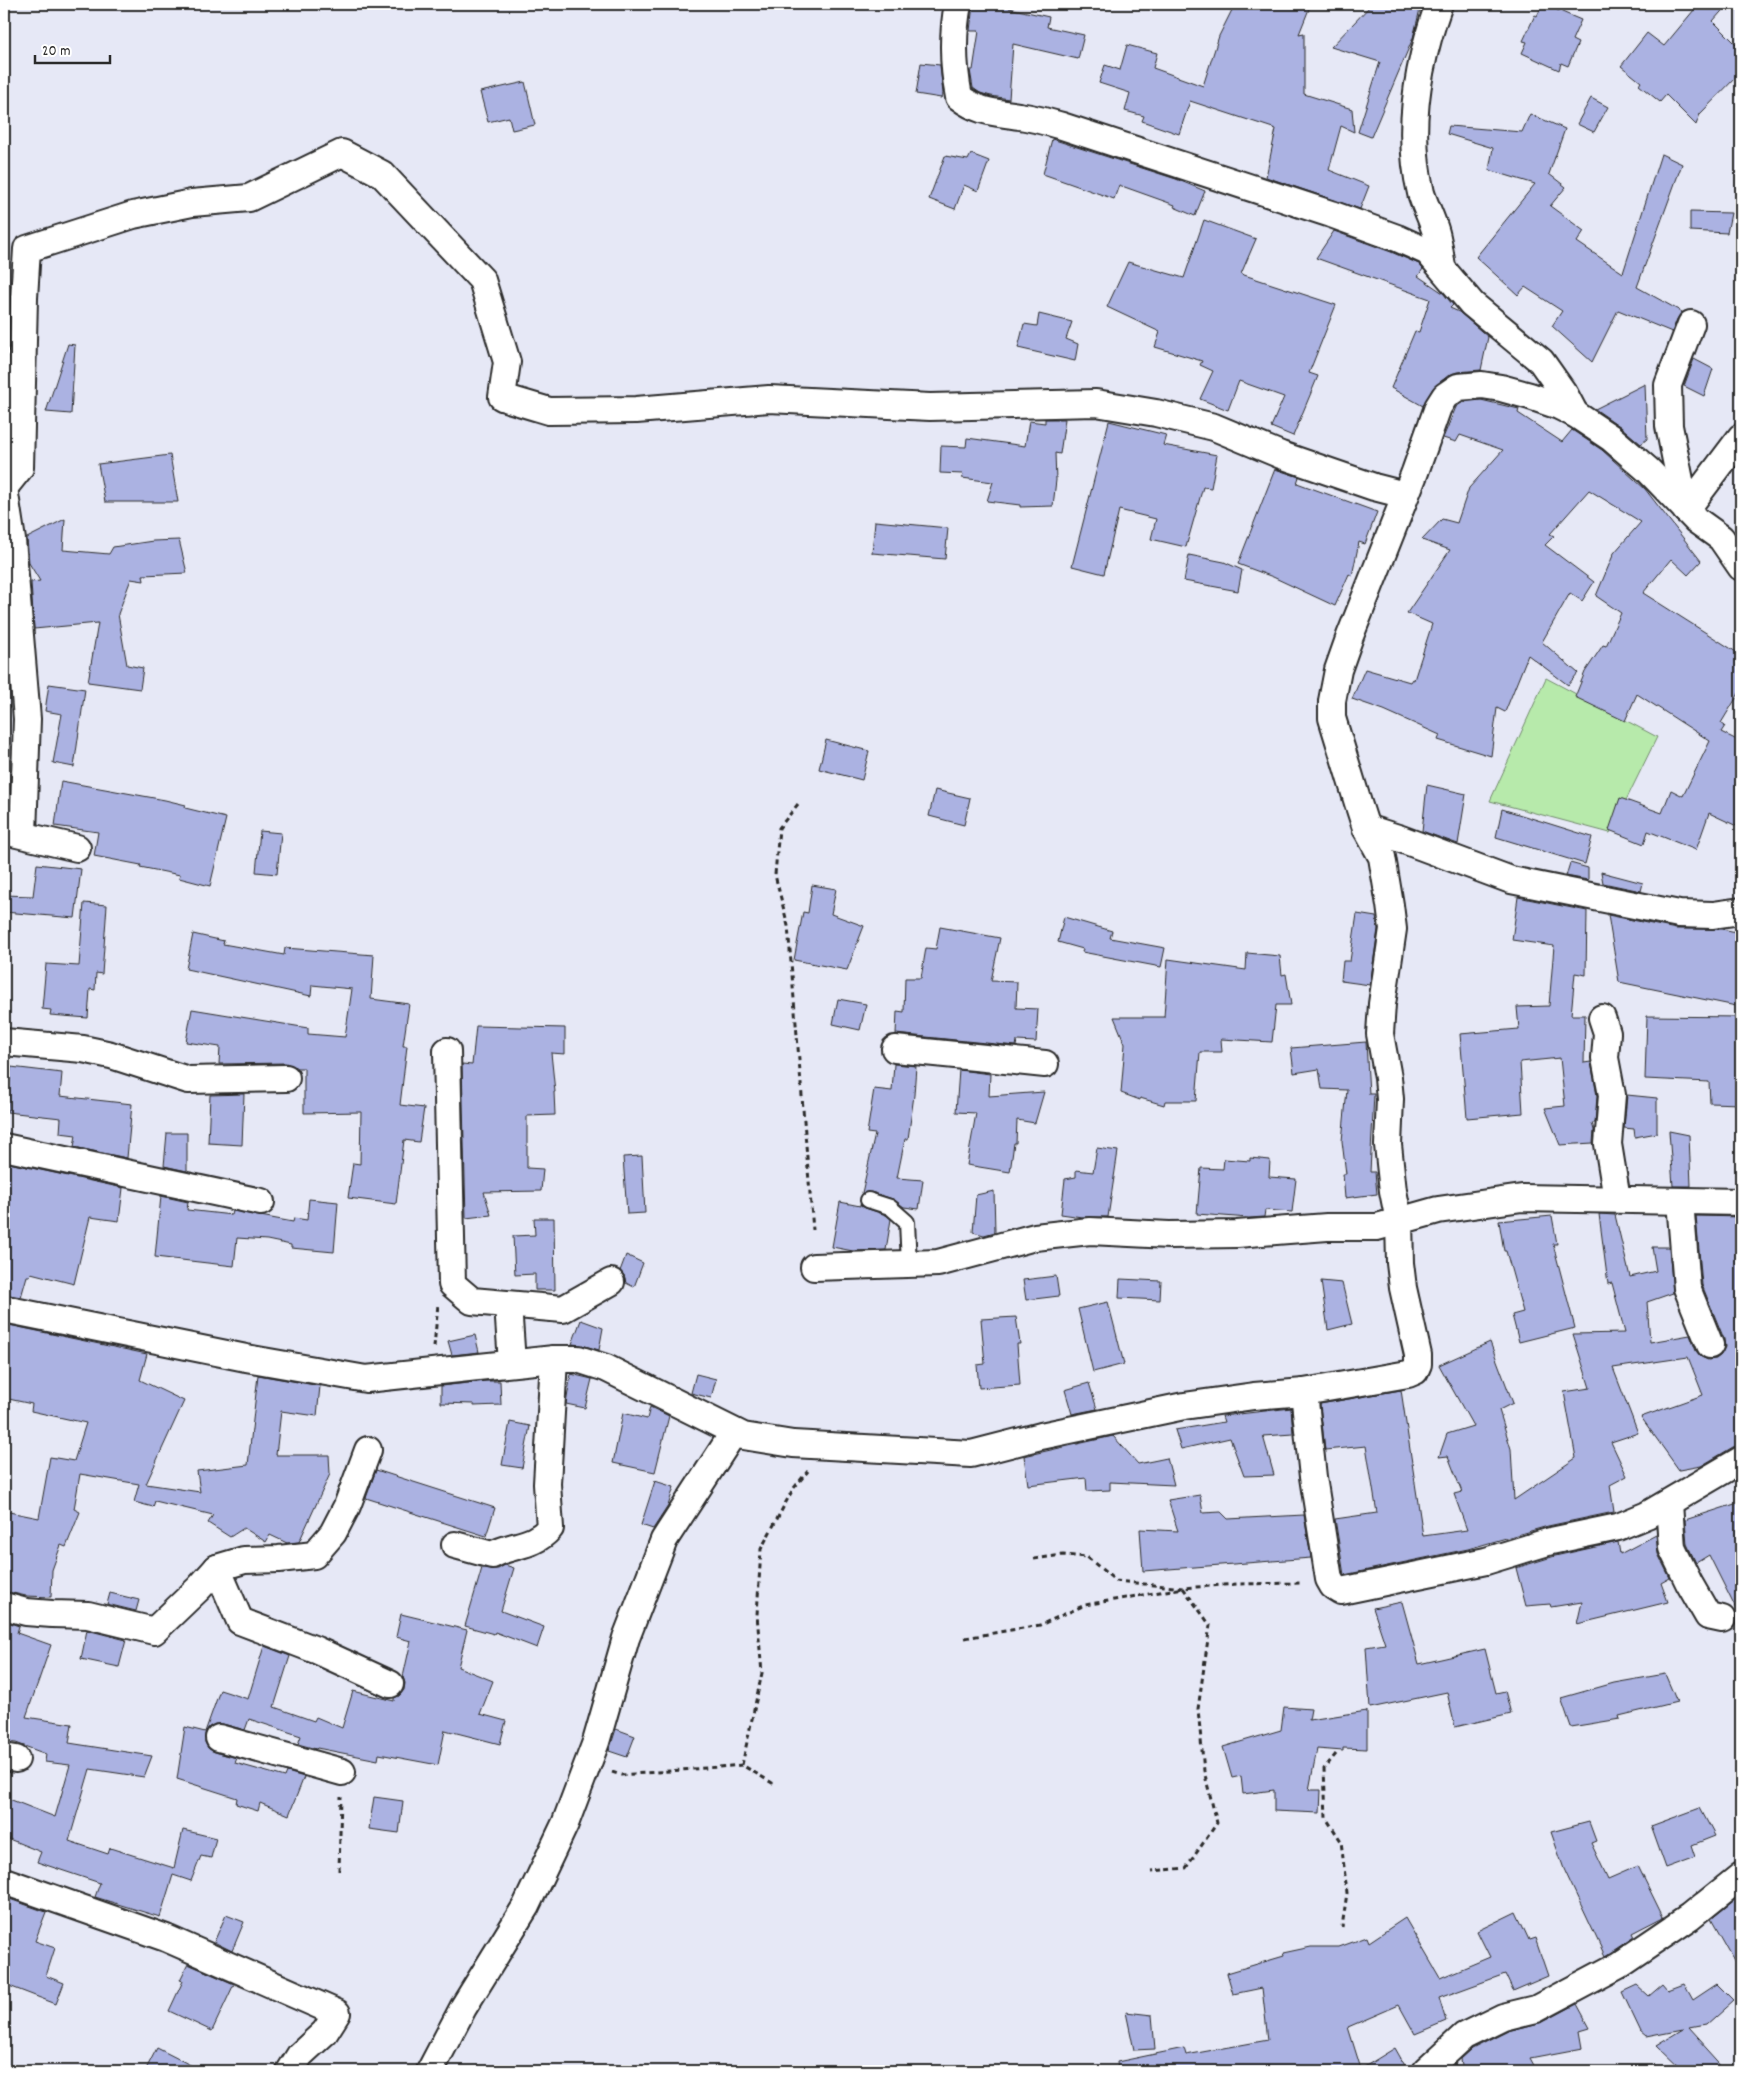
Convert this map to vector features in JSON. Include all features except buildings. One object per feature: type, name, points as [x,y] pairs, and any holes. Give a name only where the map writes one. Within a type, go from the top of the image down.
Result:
[{"type":"street","points":[[958,4],[953,44],[955,76],[959,97],[972,106],[988,112],[1020,116],[1062,126],[1331,214],[1413,244],[1428,252],[1472,304],[1541,361],[1565,395],[1575,414]]},
{"type":"street","points":[[1439,4],[1424,53],[1418,87],[1416,165],[1422,194],[1436,234],[1442,267]]},
{"type":"street","points":[[77,848],[13,832],[27,720],[12,540],[4,488],[20,468],[24,298],[28,249],[133,215],[192,203],[249,198],[342,153],[382,174],[482,280],[507,362],[502,397],[549,411],[636,410],[769,398],[930,407],[1096,404],[1156,412],[1214,427],[1281,455],[1374,487],[1406,495]]},
{"type":"street","points":[[1686,510],[1669,426],[1668,384],[1691,324]]},
{"type":"street","points":[[4,1309],[246,1358],[366,1379],[554,1359],[578,1359],[606,1368],[743,1436],[793,1444],[972,1454],[1041,1436],[1184,1406],[1254,1396],[1304,1392],[1408,1374],[1415,1371],[1418,1364],[1418,1355],[1403,1288],[1400,1263],[1399,1221],[1393,1191],[1388,1145],[1390,1099],[1380,1034],[1382,1004],[1393,929],[1382,856],[1366,828],[1332,718],[1332,701],[1338,670],[1364,596],[1406,495],[1438,407],[1446,396],[1458,387],[1482,385],[1501,388],[1559,406],[1575,414],[1611,438],[1648,470],[1696,520],[1721,538],[1741,568]]},
{"type":"street","points":[[1686,510],[1741,437]]},
{"type":"street","points":[[1366,828],[1511,880],[1679,914],[1713,915],[1741,911]]},
{"type":"street","points":[[1602,1018],[1607,1033],[1605,1058],[1612,1095],[1608,1144],[1617,1199]]},
{"type":"street","points":[[4,1042],[83,1049],[111,1055],[188,1080],[286,1078]]},
{"type":"street","points":[[895,1049],[1045,1064]]},
{"type":"street","points":[[447,1051],[452,1284],[472,1301],[563,1309],[611,1282]]},
{"type":"street","points":[[4,1147],[261,1202]]},
{"type":"street","points":[[814,1267],[938,1263],[1035,1237],[1090,1232],[1237,1234],[1327,1227],[1376,1227],[1438,1210],[1522,1198],[1741,1202]]},
{"type":"street","points":[[1680,1201],[1687,1288],[1710,1345]]},
{"type":"street","points":[[508,1305],[512,1363]]},
{"type":"street","points":[[455,1544],[492,1555],[541,1538],[550,1528],[547,1484],[554,1359]]},
{"type":"street","points":[[1304,1392],[1313,1476],[1329,1579],[1337,1590],[1341,1591],[1486,1561],[1551,1541],[1618,1527],[1647,1515],[1741,1460]]},
{"type":"street","points":[[430,2071],[463,2008],[526,1906],[565,1824],[596,1742],[626,1638],[664,1540],[734,1432]]},
{"type":"street","points":[[4,1606],[43,1613],[88,1615],[154,1631],[217,1568],[244,1560],[314,1555],[333,1533],[368,1450]]},
{"type":"street","points":[[1669,1502],[1672,1548],[1708,1616],[1722,1619]]},
{"type":"street","points":[[217,1568],[240,1620],[316,1650],[390,1684]]},
{"type":"street","points":[[219,1738],[342,1772]]},
{"type":"street","points":[[1426,2071],[1464,2036],[1503,2017],[1536,2009],[1620,1965],[1690,1917],[1741,1876]]},
{"type":"street","points":[[4,1881],[166,1938],[337,2013],[325,2032],[300,2055],[290,2071]]},
{"type":"lane","points":[[868,1200],[890,1207],[907,1222],[909,1264]]},
{"type":"path","points":[[798,804],[779,828],[775,875],[788,926],[813,1230]]},
{"type":"path","points":[[432,1372],[437,1307],[452,1268]]},
{"type":"path","points":[[742,1764],[762,1673],[757,1615],[761,1549],[793,1489],[830,1446]]},
{"type":"path","points":[[1034,1559],[1063,1555],[1087,1557],[1116,1581],[1183,1588],[1210,1626],[1198,1709],[1204,1771],[1217,1823],[1186,1868],[1152,1871]]},
{"type":"path","points":[[965,1638],[1040,1625],[1085,1605],[1183,1588],[1312,1582]]},
{"type":"path","points":[[1336,1754],[1324,1768],[1326,1818],[1341,1841],[1347,1893],[1342,1927]]},
{"type":"path","points":[[588,1764],[621,1775],[742,1764],[774,1784]]},
{"type":"path","points":[[340,1871],[342,1772]]},
{"type":"green space","points":[[1546,678],[1657,737],[1610,833],[1490,801]]}]
